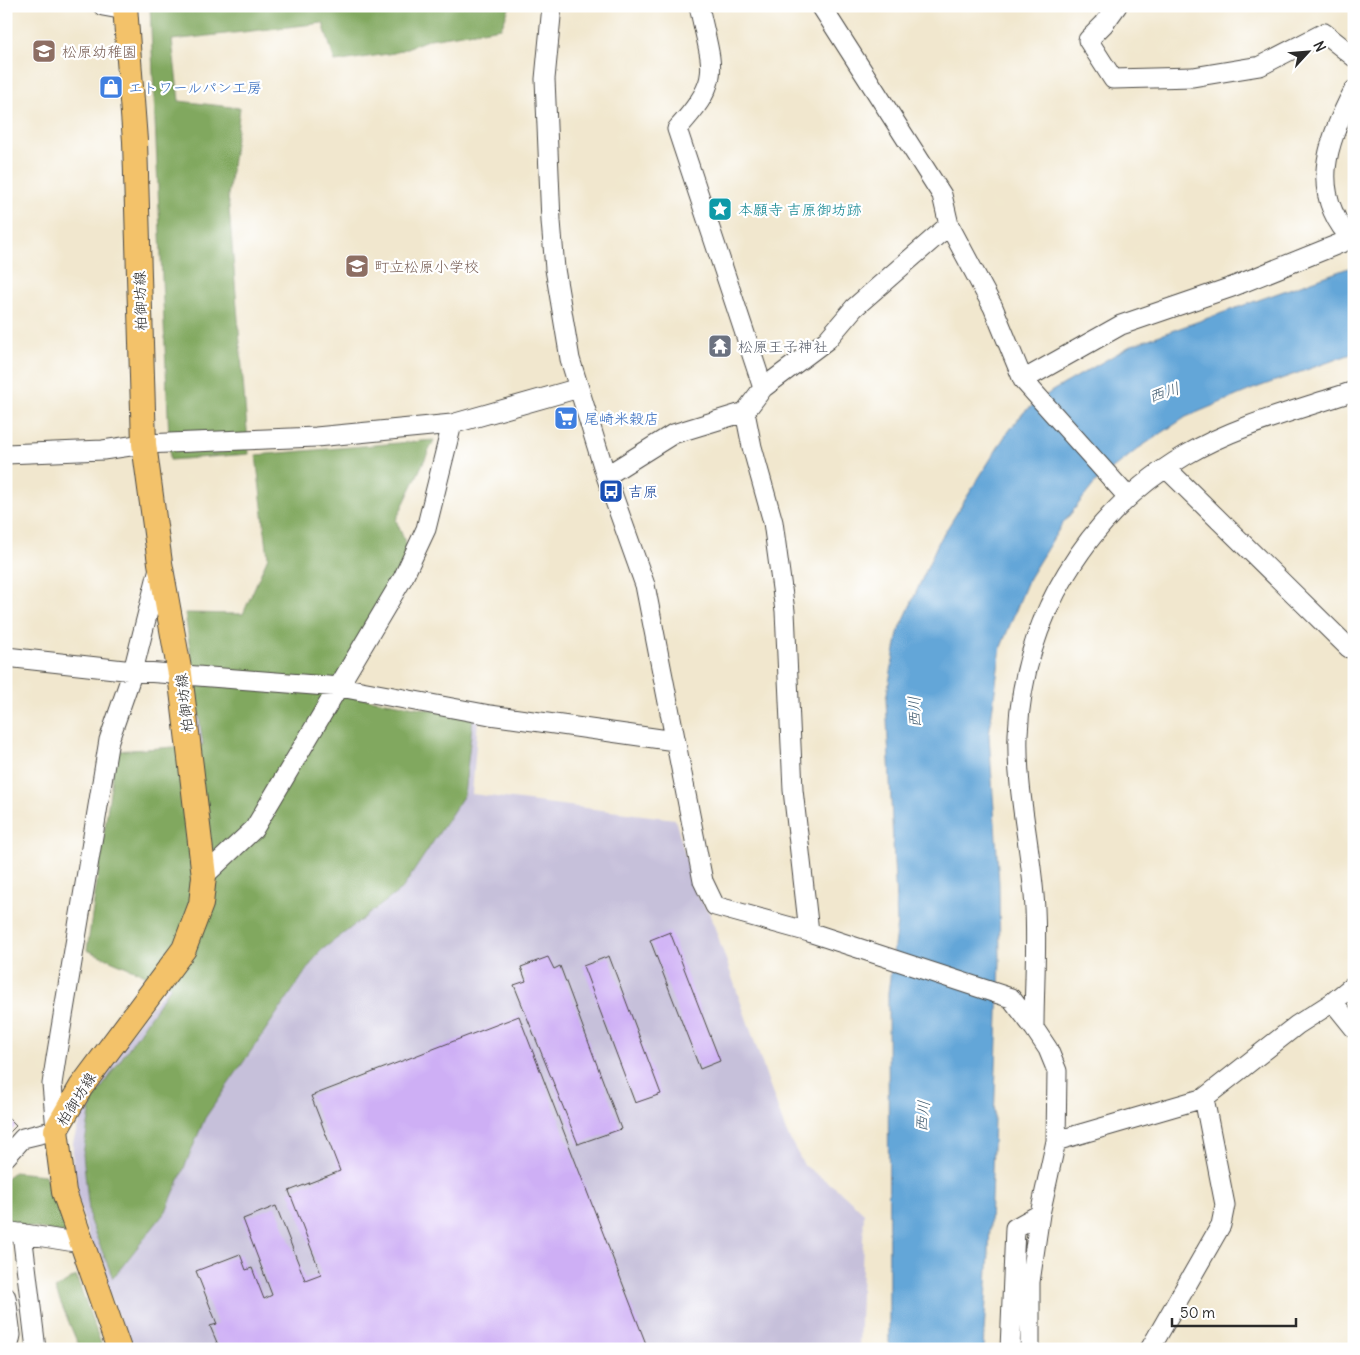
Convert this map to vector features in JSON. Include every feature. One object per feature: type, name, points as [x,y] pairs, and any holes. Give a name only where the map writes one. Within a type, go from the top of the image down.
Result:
[{"type":"main road","name":"柏御坊線","points":[[117,8],[135,141],[144,444],[160,564],[180,674],[204,876],[201,904],[184,949],[82,1087],[56,1130],[64,1192],[119,1349]]},
{"type":"street","points":[[552,6],[545,79],[551,221],[555,269],[570,359],[606,476],[645,585],[703,881],[715,906],[809,932],[1011,998],[1034,1028],[1048,1049],[1058,1071],[1056,1141],[1040,1214],[1030,1282],[1030,1349]]},
{"type":"street","points":[[699,6],[712,67],[710,84],[699,105],[677,129],[763,388]]},
{"type":"street","points":[[821,6],[942,195],[949,225],[993,307],[1027,384],[1128,498]]},
{"type":"street","points":[[1117,6],[1104,24],[1088,40],[1113,79],[1193,77],[1260,66],[1324,33],[1354,57]]},
{"type":"street","points":[[1027,384],[1121,325],[1232,287],[1352,240],[1329,202],[1325,179],[1326,156],[1331,140],[1354,90]]},
{"type":"street","points":[[606,476],[673,434],[745,412],[763,388],[827,340],[854,308],[949,225]]},
{"type":"street","points":[[6,454],[103,450],[144,444],[316,437],[452,424],[579,388]]},
{"type":"street","points":[[1034,1028],[1035,909],[1021,793],[1018,735],[1027,670],[1040,627],[1060,583],[1103,521],[1128,498],[1166,468],[1213,441],[1354,391]]},
{"type":"street","points":[[745,412],[752,447],[774,522],[785,611],[793,790],[809,932]]},
{"type":"street","points":[[204,876],[254,829],[403,578],[426,529],[452,424]]},
{"type":"street","points":[[1166,468],[1349,648]]},
{"type":"street","points":[[6,1157],[23,1138],[56,1130],[52,1084],[109,740],[133,671],[160,564]]},
{"type":"street","points":[[6,657],[133,671],[340,687],[490,715],[675,742]]},
{"type":"street","points":[[1056,1141],[1204,1098],[1297,1025],[1333,1002],[1354,985]]},
{"type":"street","points":[[1333,1002],[1354,1028]]},
{"type":"street","points":[[1150,1349],[1221,1225],[1225,1205],[1204,1098]]},
{"type":"street","points":[[1010,1349],[1015,1228],[1040,1214]]},
{"type":"street","points":[[36,1349],[14,1232],[81,1243]]},
{"type":"street","points":[[6,1297],[11,1336],[8,1349]]},
{"type":"shaded area","points":[[188,678],[478,719],[472,794],[675,819],[696,894],[710,914],[786,1132],[804,1165],[840,1191],[864,1213],[859,1349],[131,1349],[91,1245],[78,1200],[72,1167],[73,1142],[85,1103],[98,1074],[174,978]]},
{"type":"green space","points":[[150,6],[510,6],[501,28],[430,39],[394,53],[335,62],[323,23],[172,40],[179,101],[240,108],[228,196],[249,454],[170,460]]},
{"type":"green space","points":[[434,440],[396,520],[410,554],[328,692],[473,717],[464,795],[402,889],[319,952],[205,1118],[166,1211],[113,1278],[90,1221],[83,1154],[92,1102],[171,986],[87,950],[116,751],[203,745],[185,613],[243,614],[268,557],[256,455]]},
{"type":"green space","points":[[14,1172],[45,1175],[68,1234],[6,1223],[6,1178]]},
{"type":"green space","points":[[76,1276],[103,1349],[80,1349],[55,1289]]},
{"type":"water","name":"西川","points":[[1354,266],[1354,353],[1253,389],[1186,417],[1139,448],[1095,483],[1061,526],[1029,578],[1001,647],[989,735],[999,883],[1000,962],[989,1252],[983,1349],[889,1349],[888,993],[897,923],[886,699],[898,633],[938,543],[1005,436],[1024,412],[1052,391],[1132,345]]},
{"type":"building","points":[[670,932],[720,1061],[700,1069],[650,940]]},
{"type":"building","points":[[609,956],[661,1094],[635,1103],[583,966]]},
{"type":"building","points":[[548,957],[554,969],[560,966],[621,1129],[578,1144],[514,985],[526,981],[521,967]]},
{"type":"building","points":[[519,1016],[648,1349],[210,1349],[218,1345],[210,1326],[217,1324],[196,1271],[240,1254],[246,1270],[252,1268],[264,1299],[272,1295],[243,1219],[276,1206],[305,1280],[321,1274],[289,1191],[340,1171],[311,1096]]},
{"type":"building","points":[[8,1118],[16,1126],[6,1136],[6,1120]]},
{"type":"place","name":"松原幼稚園","points":[[44,51]]},
{"type":"place","name":"エトワールパン工房","points":[[111,87]]},
{"type":"place","name":"本願寺 吉原御坊跡","points":[[720,209]]},
{"type":"place","name":"町立松原小学校","points":[[357,266]]},
{"type":"place","name":"松原王子神社","points":[[720,346]]},
{"type":"place","name":"尾崎米穀店","points":[[566,418]]},
{"type":"place","name":"吉原","points":[[611,491]]}]
